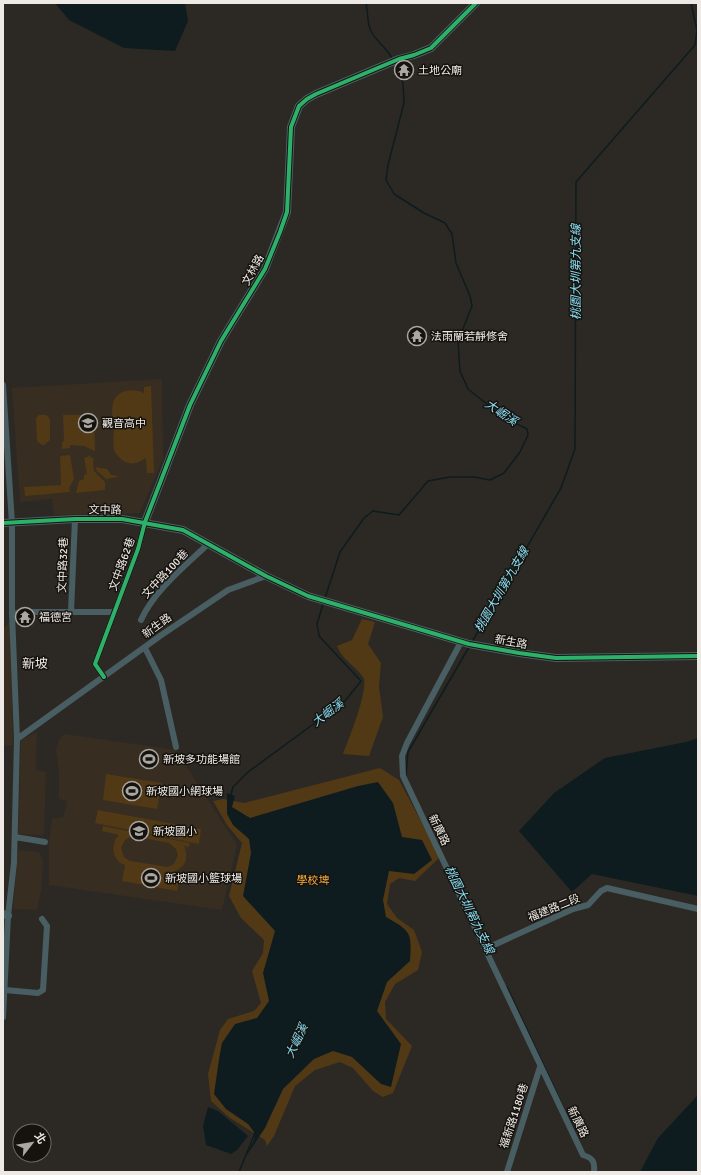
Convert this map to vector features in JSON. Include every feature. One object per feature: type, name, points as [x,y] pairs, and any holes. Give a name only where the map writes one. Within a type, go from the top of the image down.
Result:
[{"type":"street","name":"文林路","points":[[145,522],[190,405],[221,341],[265,270],[280,232],[287,212],[291,128],[299,106],[307,99],[393,62],[431,48],[476,3]]},
{"type":"street","points":[[3,385],[12,523],[12,614],[17,739],[14,863],[5,915],[5,990],[3,1017]]},
{"type":"street","name":"文中路","points":[[3,523],[75,519],[122,519],[145,522],[183,530],[266,576]]},
{"type":"street","name":"文中路32巷","points":[[71,612],[75,519]]},
{"type":"street","name":"文中路62巷","points":[[104,677],[95,664],[138,549],[145,522]]},
{"type":"street","name":"文中路100巷","points":[[141,620],[146,608],[158,594],[208,544]]},
{"type":"street","name":"新生路","points":[[17,739],[160,636],[228,590],[266,576],[308,596],[324,601],[461,642],[519,653],[556,658],[698,656]]},
{"type":"street","points":[[12,614],[25,612],[114,612]]},
{"type":"street","name":"新廣路","points":[[461,642],[402,756],[402,776],[583,1155],[591,1158],[595,1163],[594,1172]]},
{"type":"street","points":[[145,648],[161,680],[176,747]]},
{"type":"street","points":[[15,837],[45,842]]},
{"type":"street","name":"福建路二段","points":[[485,949],[568,911],[588,905],[601,891],[607,888],[698,909]]},
{"type":"street","points":[[5,990],[38,994],[43,990],[47,926],[42,919]]},
{"type":"street","name":"福新路1180巷","points":[[507,1172],[540,1067]]},
{"type":"shaded area","name":"觀音高中","points":[[162,379],[163,459],[140,513],[54,515],[52,499],[20,502],[12,388]]},
{"type":"shaded area","points":[[10,621],[13,745],[3,746],[3,629]]},
{"type":"shaded area","points":[[37,732],[36,770],[46,772],[44,835],[18,834],[21,740]]},
{"type":"shaded area","name":"新坡國小","points":[[64,734],[176,750],[237,845],[222,910],[49,885],[49,843],[52,819],[63,817],[67,801],[59,799],[59,772],[56,750],[59,740]]},
{"type":"shaded area","points":[[18,850],[39,852],[43,861],[41,891],[37,910],[13,909]]},
{"type":"green space","points":[[151,386],[154,473],[147,473],[146,458],[132,464],[122,460],[115,452],[113,443],[114,428],[112,409],[115,398],[122,392],[136,390],[144,393],[144,387]]},
{"type":"green space","points":[[39,415],[46,415],[50,419],[50,440],[44,445],[37,441],[36,418]]},
{"type":"green space","points":[[63,415],[94,415],[95,451],[85,446],[70,445],[70,448],[62,449],[62,442],[64,441]]},
{"type":"green space","points":[[70,455],[74,479],[69,488],[70,492],[25,496],[24,487],[61,485],[60,456]]},
{"type":"green space","points":[[89,456],[94,459],[94,471],[105,482],[105,490],[76,493],[79,481],[84,479],[84,475],[87,474],[84,458]]},
{"type":"green space","points":[[95,467],[107,469],[111,475],[118,476],[106,479],[97,471]]},
{"type":"green space","points":[[362,619],[375,622],[368,644],[381,663],[379,687],[383,717],[369,756],[343,754],[358,714],[364,691],[364,683],[363,677],[343,656],[337,646],[352,640]]},
{"type":"green space","name":"學校埤","points":[[380,768],[399,780],[440,857],[415,881],[399,878],[390,884],[387,904],[397,918],[414,930],[422,952],[418,970],[395,984],[385,1002],[386,1019],[412,1046],[393,1093],[383,1097],[373,1091],[353,1068],[340,1062],[315,1070],[295,1086],[274,1136],[267,1146],[265,1140],[230,1118],[211,1101],[208,1074],[220,1030],[228,1019],[254,1011],[261,1003],[252,971],[263,953],[264,940],[241,918],[229,896],[242,843],[227,825],[213,801],[223,799],[244,803]]},
{"type":"green space","name":"新坡國小網球場","points":[[106,774],[162,783],[157,809],[103,800]]},
{"type":"green space","points":[[98,810],[201,829],[199,844],[95,823]]},
{"type":"green space","points":[[103,826],[190,843],[189,847],[184,846],[186,851],[185,863],[176,871],[171,872],[180,874],[177,891],[122,881],[125,865],[117,860],[114,852],[114,843],[119,835],[102,831]],"holes":[[[132,836],[169,843],[176,849],[178,855],[174,864],[168,867],[130,861],[124,857],[121,848],[125,840]]]},
{"type":"water","points":[[55,3],[185,3],[188,21],[175,51],[124,48],[69,20]]},
{"type":"water","points":[[698,738],[698,896],[592,874],[572,892],[519,831],[554,793],[605,758],[686,742]]},
{"type":"water","name":"學校埤","points":[[378,782],[393,803],[402,837],[422,840],[432,860],[414,874],[389,871],[383,900],[386,917],[405,930],[410,938],[411,944],[410,961],[387,982],[377,1011],[401,1044],[391,1087],[381,1084],[352,1057],[333,1051],[314,1059],[283,1089],[265,1128],[243,1161],[254,1140],[254,1132],[248,1124],[226,1109],[214,1094],[222,1043],[235,1024],[257,1018],[269,1001],[263,973],[275,931],[243,896],[251,853],[249,839],[233,825],[227,814],[227,793],[235,796],[232,807],[250,818],[358,786]]},
{"type":"water","points":[[698,1095],[698,1172],[640,1172],[658,1138]]},
{"type":"water","points":[[208,1107],[218,1111],[248,1136],[237,1150],[231,1154],[206,1145],[203,1126]]},
{"type":"waterway","name":"大崛溪","points":[[366,3],[371,31],[392,59]]},
{"type":"waterway","name":"桃園大圳第九支線","points":[[472,642],[561,488],[575,449],[576,182],[695,45],[697,30],[691,3]]},
{"type":"waterway","name":"大崛溪","points":[[325,598],[340,552],[364,518],[373,511],[399,515],[428,481],[450,477],[474,477],[490,480],[504,473],[520,452],[528,435],[527,429],[503,417],[468,389],[460,371],[458,341],[472,306],[470,296],[456,263],[452,234],[445,223],[424,213],[394,194],[386,180],[388,165],[404,103],[403,83],[395,64]]},
{"type":"waterway","name":"大崛溪","points":[[231,795],[233,787],[248,772],[345,701],[361,681],[319,636],[317,624],[323,604]]},
{"type":"waterway","name":"桃園大圳第九支線","points":[[406,775],[408,752],[469,647]]},
{"type":"waterway","name":"桃園大圳第九支線","points":[[507,987],[575,1132]]},
{"type":"waterway","name":"大崛溪","points":[[239,1172],[255,1133]]},
{"type":"cycle path","points":[[104,677],[95,664],[138,549],[145,522],[190,405],[221,341],[265,269],[287,212],[291,127],[299,106],[316,94],[399,59],[431,48],[476,3]]},
{"type":"cycle path","points":[[3,523],[75,519],[122,519],[183,530],[266,576],[308,596],[469,644],[556,658],[698,656]]},
{"type":"place","name":"土地公廟","points":[[404,70]]},
{"type":"place","name":"法雨蘭若靜修舍","points":[[417,336]]},
{"type":"place","name":"觀音高中","points":[[88,423]]},
{"type":"place","name":"福德宮","points":[[25,617]]},
{"type":"place","name":"新坡多功能場館","points":[[149,759]]},
{"type":"place","name":"新坡國小網球場","points":[[132,791]]},
{"type":"place","name":"新坡國小","points":[[139,831]]},
{"type":"place","name":"新坡國小籃球場","points":[[151,878]]},
{"type":"district","name":"新坡","points":[[35,664]]}]
